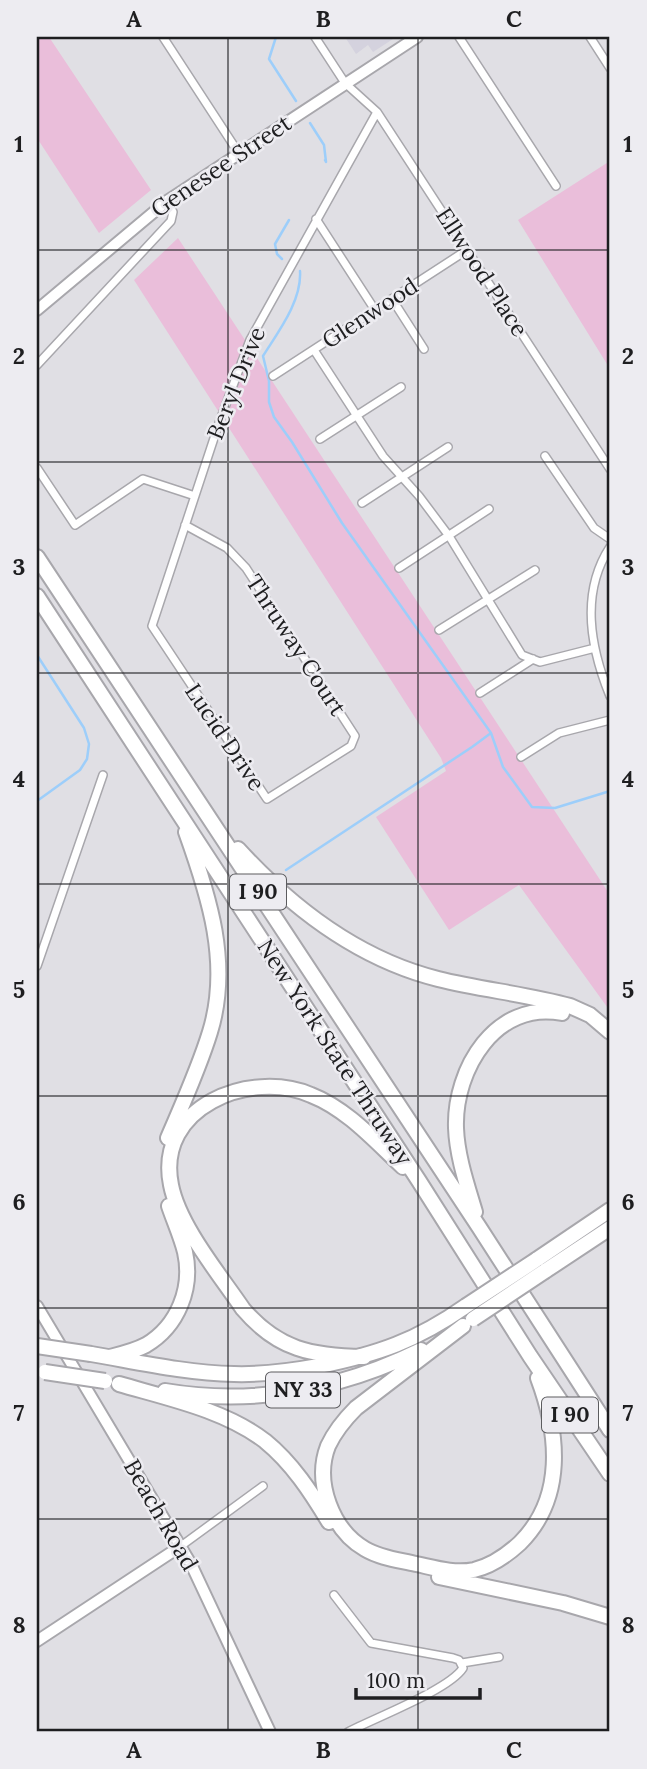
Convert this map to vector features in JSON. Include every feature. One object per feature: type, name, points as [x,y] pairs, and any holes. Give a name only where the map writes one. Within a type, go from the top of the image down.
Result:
[{"type":"highway","name":"New York State Thruway","points":[[37,557],[610,1430]]},
{"type":"highway","name":"New York State Thruway","points":[[37,596],[419,1181],[530,1356],[610,1474]]},
{"type":"highway","points":[[110,1357],[144,1346],[159,1335],[173,1321],[187,1283],[185,1251],[164,1186],[163,1157],[211,1030],[219,978],[218,954],[207,896],[178,811]]},
{"type":"highway","points":[[212,822],[278,891],[316,921],[362,949],[435,978],[570,1006],[590,1015],[610,1032]]},
{"type":"highway","points":[[479,1227],[466,1181],[456,1129],[460,1091],[466,1073],[482,1045],[505,1022],[533,1011],[546,1010],[579,1018],[593,1026],[610,1042]]},
{"type":"highway","points":[[363,1357],[331,1356],[298,1349],[269,1334],[255,1323],[179,1211],[170,1183],[173,1147],[183,1126],[209,1102],[242,1089],[279,1087],[309,1094],[341,1112],[419,1181]]},
{"type":"highway","name":"NY 33","points":[[41,1372],[202,1396],[237,1398],[275,1395],[348,1380],[424,1348],[608,1220]]},
{"type":"highway","points":[[467,1317],[356,1408],[343,1422],[328,1446],[324,1477],[331,1510],[343,1531],[367,1551],[449,1571],[466,1571],[503,1557],[527,1536],[548,1501],[555,1462],[554,1440],[546,1400],[530,1356]]},
{"type":"highway","name":"NY 33","points":[[37,1346],[205,1372],[270,1374],[363,1357],[467,1317]]},
{"type":"highway","points":[[112,1382],[213,1413],[264,1440],[299,1475],[337,1535],[359,1555],[372,1562],[583,1608],[610,1617]]},
{"type":"highway","points":[[587,1394],[610,1417]]},
{"type":"street","points":[[163,37],[238,152]]},
{"type":"street","name":"Ellwood Place","points":[[315,37],[345,83],[377,111],[610,469]]},
{"type":"street","name":"Genesee Street","points":[[37,310],[167,201],[417,37]]},
{"type":"street","points":[[459,37],[556,186]]},
{"type":"street","points":[[590,37],[610,68]]},
{"type":"street","name":"Beryl Drive","points":[[178,666],[152,626],[236,373],[250,340],[377,111]]},
{"type":"street","points":[[37,365],[171,221],[173,212],[167,201]]},
{"type":"street","points":[[316,219],[375,310]]},
{"type":"street","name":"Glenwood","points":[[274,376],[467,250]]},
{"type":"street","points":[[392,299],[424,349]]},
{"type":"street","points":[[313,350],[383,456],[449,536],[522,655],[540,662],[595,648]]},
{"type":"street","points":[[320,439],[401,387]]},
{"type":"street","points":[[362,503],[448,447]]},
{"type":"street","points":[[545,456],[594,528],[610,539]]},
{"type":"street","points":[[37,468],[75,525],[143,479],[195,496]]},
{"type":"street","points":[[399,568],[489,509]]},
{"type":"street","name":"Thruway Court","points":[[185,525],[227,548],[246,568],[355,736],[351,746],[311,771]]},
{"type":"street","points":[[610,547],[597,570],[590,614],[595,648],[610,696]]},
{"type":"street","points":[[439,630],[535,570]]},
{"type":"street","points":[[480,693],[533,659]]},
{"type":"street","name":"Lucid Drive","points":[[178,666],[267,799],[311,771]]},
{"type":"street","points":[[522,757],[559,733],[610,720]]},
{"type":"street","points":[[37,966],[103,775]]},
{"type":"street","name":"Beach Road","points":[[37,1306],[181,1546],[270,1732]]},
{"type":"street","points":[[37,1641],[169,1551],[181,1546],[263,1486]]},
{"type":"street","points":[[334,1595],[371,1643],[453,1658],[462,1663],[499,1657]]},
{"type":"street","points":[[348,1732],[460,1673],[462,1663]]},
{"type":"shaded area","points":[[37,37],[49,37],[151,190],[99,233],[37,138]]},
{"type":"shaded area","points":[[345,37],[396,37],[373,52],[368,45],[356,54]]},
{"type":"shaded area","points":[[610,161],[610,369],[518,220]]},
{"type":"shaded area","points":[[178,238],[610,895],[610,1011],[519,885],[449,930],[376,817],[446,771],[441,758],[134,280]]},
{"type":"waterway","points":[[276,37],[269,59],[296,101]]},
{"type":"waterway","points":[[310,123],[324,145],[326,162],[325,160]]},
{"type":"waterway","points":[[282,259],[277,254],[275,244],[289,220]]},
{"type":"waterway","points":[[300,271],[300,282],[293,305],[263,356],[269,381],[269,402],[274,417],[342,523],[491,733],[503,767],[532,807],[555,808],[610,791]]},
{"type":"waterway","points":[[37,655],[84,728],[89,744],[87,759],[80,770],[37,801]]},
{"type":"waterway","points":[[286,870],[491,733]]}]
